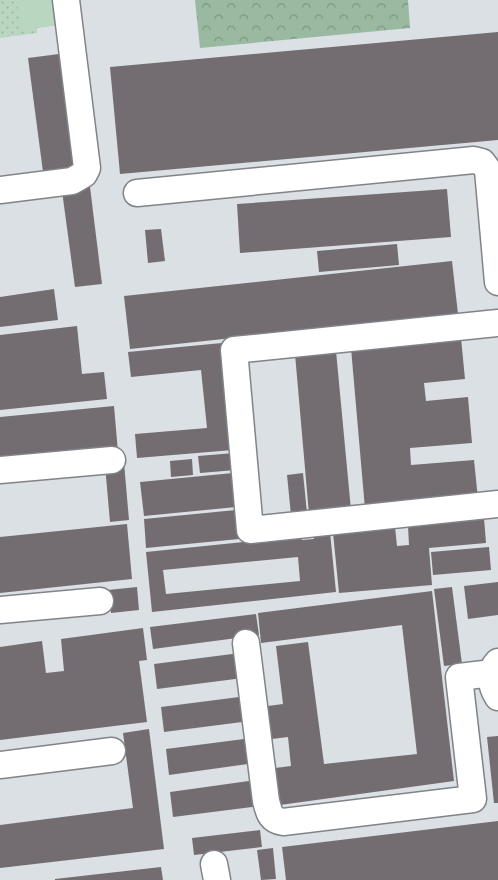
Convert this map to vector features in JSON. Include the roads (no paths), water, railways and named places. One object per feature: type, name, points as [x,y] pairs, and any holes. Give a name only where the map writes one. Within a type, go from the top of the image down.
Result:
[{"type":"lane","points":[[0,190],[72,181],[84,174],[87,168],[66,0]]},
{"type":"lane","points":[[137,193],[474,160],[482,162],[488,170],[498,282]]},
{"type":"lane","points":[[498,322],[234,350],[250,530],[498,504]]},
{"type":"lane","points":[[0,470],[112,460]]},
{"type":"lane","points":[[0,610],[100,601]]},
{"type":"lane","points":[[246,643],[266,801],[271,817],[276,821],[283,822],[473,799],[459,677],[496,677]]},
{"type":"lane","points":[[0,765],[112,751]]}]
